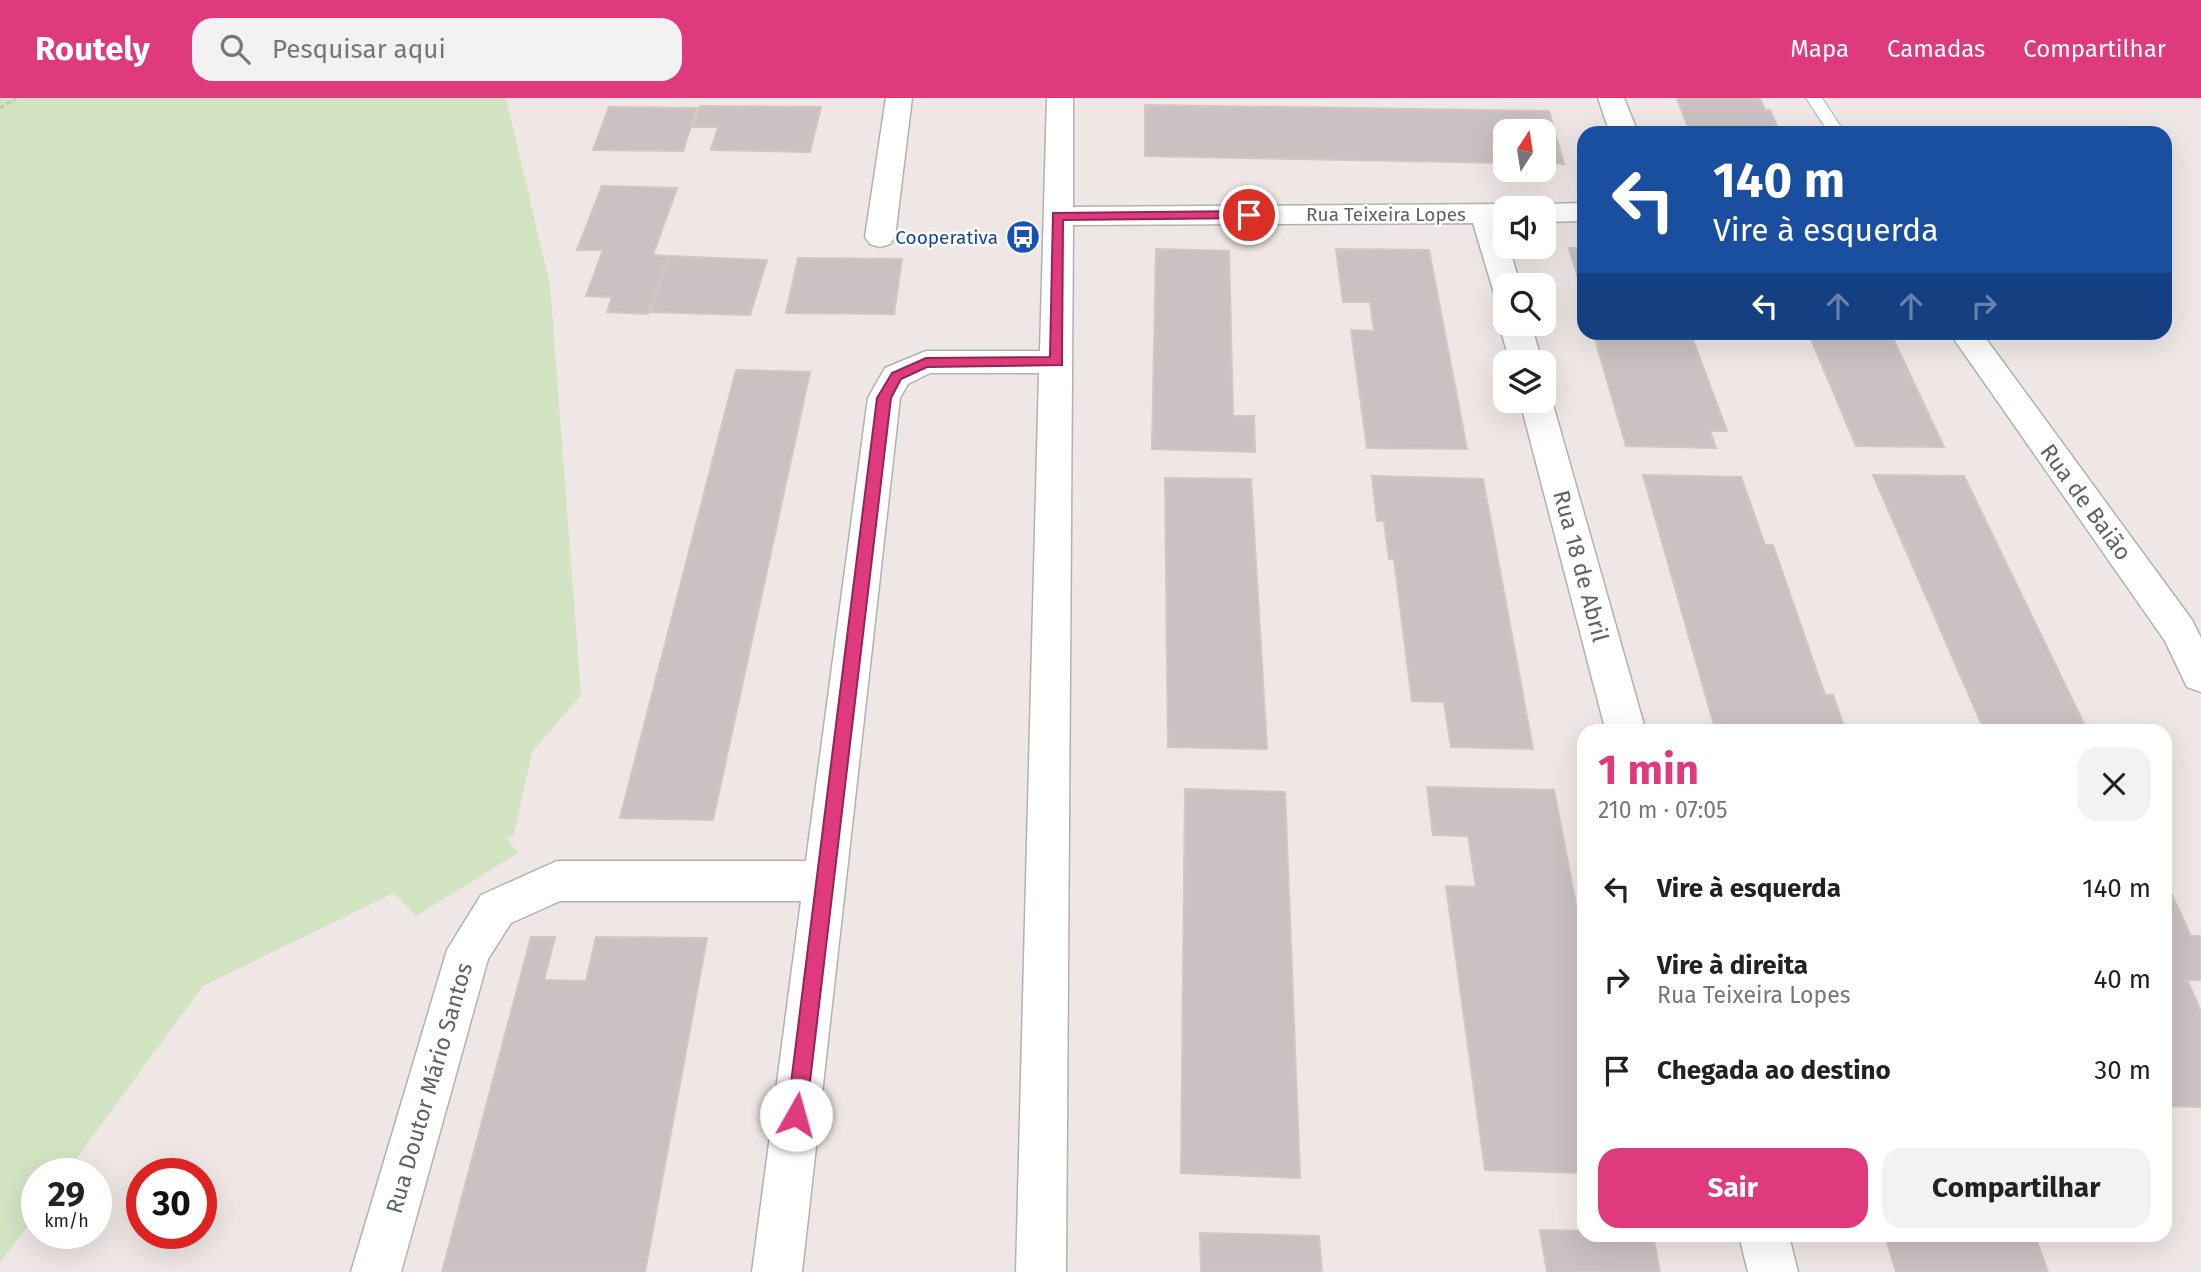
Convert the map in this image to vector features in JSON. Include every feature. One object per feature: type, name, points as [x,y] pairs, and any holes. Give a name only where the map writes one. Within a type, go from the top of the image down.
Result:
[{"type":"street","points":[[880,237],[899,98]]},
{"type":"street","points":[[1041,1272],[1060,98]]},
{"type":"street","points":[[1611,98],[1621,126]]},
{"type":"street","points":[[1556,213],[1577,212]]},
{"type":"street","name":"Rua Teixeira Lopes","points":[[1057,216],[1493,214]]},
{"type":"street","name":"Rua de Baião","points":[[1970,340],[2179,631],[2201,676]]},
{"type":"street","points":[[777,1272],[884,398],[896,376],[926,362],[1057,362]]},
{"type":"street","name":"Rua 18 de Abril","points":[[1539,413],[1624,724]]},
{"type":"street","name":"Rua Doutor Mário Santos","points":[[376,1272],[469,950],[496,909],[557,881],[825,881]]},
{"type":"street","points":[[1765,1242],[1773,1272]]},
{"type":"lane","points":[[1814,98],[1832,126]]},
{"type":"path","points":[[0,108],[16,98]]},
{"type":"green space","points":[[0,98],[506,98],[550,285],[581,695],[532,752],[514,835],[507,839],[518,853],[416,916],[394,893],[203,986],[77,1158],[21,1158],[21,1235],[0,1263]]},
{"type":"building","points":[[1677,98],[1760,98],[1765,110],[1770,110],[1777,126],[1687,126]]},
{"type":"building","points":[[1145,105],[1549,111],[1551,119],[1493,119],[1493,163],[1145,156]]},
{"type":"building","points":[[700,106],[821,107],[810,152],[711,150],[718,127],[693,127]]},
{"type":"building","points":[[609,107],[697,108],[683,151],[593,150]]},
{"type":"building","points":[[1556,136],[1564,164],[1556,164]]},
{"type":"building","points":[[602,186],[677,188],[653,255],[668,256],[648,314],[607,312],[612,297],[586,296],[603,250],[577,250]]},
{"type":"building","points":[[1569,248],[1577,248],[1577,275]]},
{"type":"building","points":[[1156,249],[1229,251],[1233,416],[1254,416],[1255,452],[1152,449]]},
{"type":"building","points":[[1336,249],[1429,250],[1467,449],[1367,448],[1351,330],[1374,331],[1370,302],[1343,302]]},
{"type":"building","points":[[670,256],[767,260],[750,315],[650,312]]},
{"type":"building","points":[[798,258],[902,259],[894,314],[786,313]]},
{"type":"building","points":[[1595,340],[1693,340],[1727,431],[1710,431],[1716,448],[1626,446]]},
{"type":"building","points":[[1811,340],[1894,340],[1944,447],[1856,446]]},
{"type":"building","points":[[736,370],[810,372],[713,820],[620,818]]},
{"type":"building","points":[[1643,475],[1741,477],[1765,545],[1773,545],[1825,695],[1833,695],[1843,724],[1714,724]]},
{"type":"building","points":[[1873,475],[1964,476],[2084,724],[1982,724]]},
{"type":"building","points":[[1372,476],[1483,479],[1533,749],[1451,747],[1444,702],[1412,701],[1394,559],[1389,559],[1384,521],[1377,521]]},
{"type":"building","points":[[1165,478],[1251,479],[1267,749],[1168,747]]},
{"type":"building","points":[[1427,787],[1554,790],[1577,910],[1577,1173],[1485,1170],[1446,886],[1476,887],[1468,836],[1433,835]]},
{"type":"building","points":[[1185,789],[1285,792],[1300,1178],[1181,1173]]},
{"type":"building","points":[[2172,895],[2191,936],[2201,936],[2201,980],[2187,980],[2201,1011],[2201,1107],[2172,1106]]},
{"type":"building","points":[[531,937],[555,937],[544,980],[586,981],[596,937],[707,938],[645,1272],[442,1272]]},
{"type":"building","points":[[1540,1230],[1577,1231],[1577,1242],[1654,1242],[1660,1272],[1547,1272]]},
{"type":"building","points":[[1200,1233],[1319,1236],[1322,1272],[1201,1272]]},
{"type":"building","points":[[1887,1242],[2037,1242],[2048,1272],[1896,1272]]},
{"type":"place","name":"Cooperativa","points":[[1023,237]]},
{"type":"route","points":[[796,1115],[884,398],[896,376],[926,362],[1057,362],[1057,216],[1249,215]]}]
